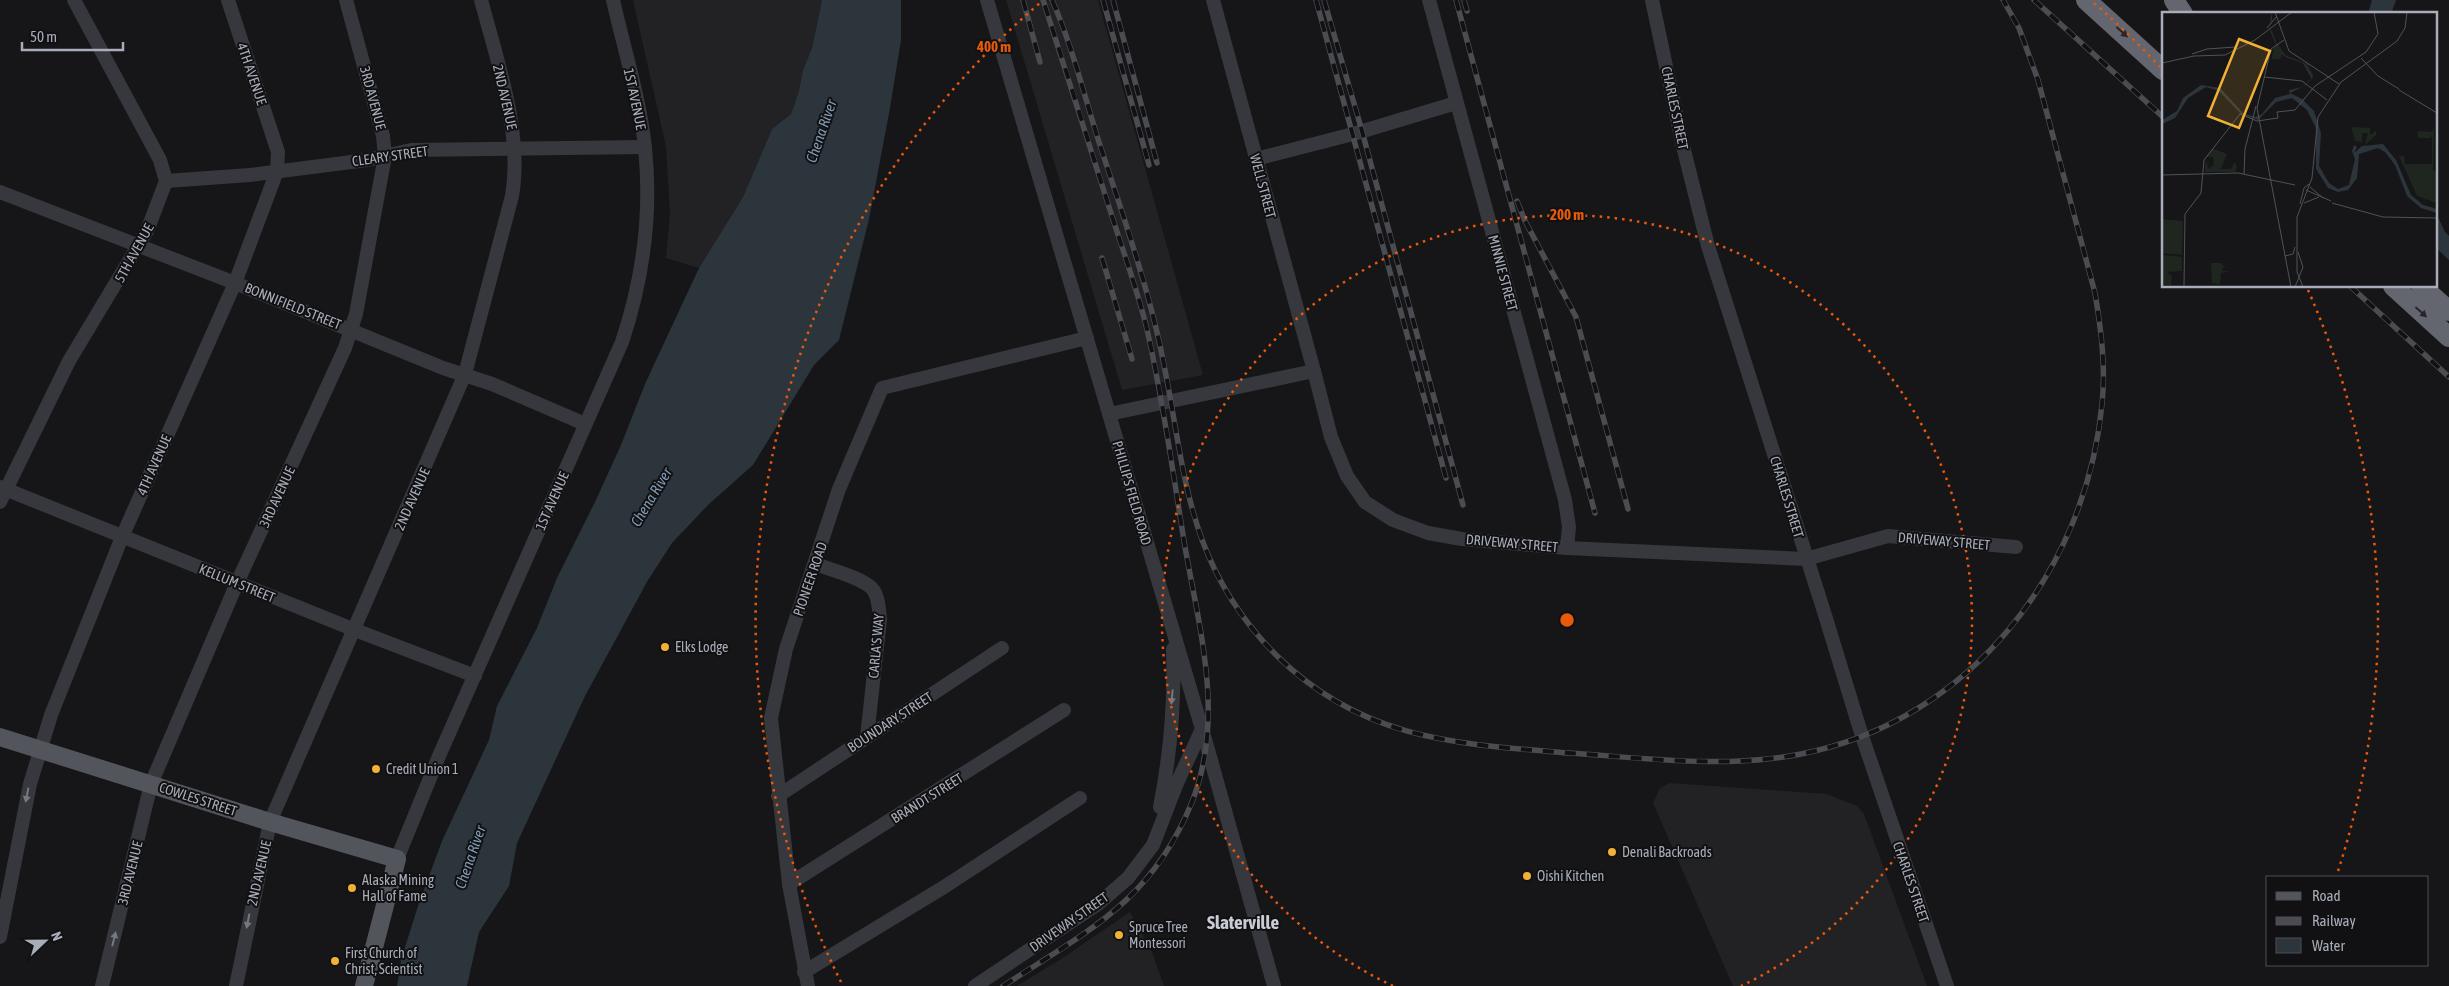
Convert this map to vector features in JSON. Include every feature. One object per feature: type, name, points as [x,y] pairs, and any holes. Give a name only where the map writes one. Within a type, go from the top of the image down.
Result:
[{"type":"highway","points":[[2086,0],[2162,69]]},
{"type":"highway","points":[[2174,0],[2182,12]]},
{"type":"highway","points":[[2395,288],[2449,337]]},
{"type":"highway","points":[[2423,288],[2449,311]]},
{"type":"main road","name":"COWLES STREET","points":[[0,736],[270,822],[397,859]]},
{"type":"main road","name":"1ST AVENUE","points":[[364,986],[397,859]]},
{"type":"street","points":[[74,0],[160,160],[166,181]]},
{"type":"street","name":"4TH AVENUE","points":[[0,937],[30,784],[39,748],[122,537],[234,283],[277,171],[276,145],[228,0]]},
{"type":"street","name":"3RD AVENUE","points":[[102,986],[151,784],[237,583],[346,348],[351,329],[385,156],[383,136],[346,0]]},
{"type":"street","name":"2ND AVENUE","points":[[236,986],[270,822],[466,374],[512,196],[516,172],[513,128],[481,0]]},
{"type":"street","name":"1ST AVENUE","points":[[397,859],[475,676],[622,342],[635,304],[646,230],[645,147],[613,0]]},
{"type":"street","name":"PHILLIPS FIELD ROAD","points":[[987,0],[1202,729],[1274,986]]},
{"type":"street","name":"WELL STREET","points":[[1213,0],[1314,371]]},
{"type":"street","name":"MINNIE STREET","points":[[1429,0],[1565,500],[1569,527],[1566,548]]},
{"type":"street","name":"CHARLES STREET","points":[[1652,0],[1682,142],[1708,246],[1862,736],[1947,986]]},
{"type":"street","points":[[1256,159],[1353,134],[1456,103]]},
{"type":"street","name":"CLEARY STREET","points":[[166,181],[277,171],[367,160],[410,150],[645,147]]},
{"type":"street","name":"5TH AVENUE","points":[[2,493],[69,361],[148,231],[166,181]]},
{"type":"street","name":"BONNIFIELD STREET","points":[[0,192],[351,329],[443,368],[466,374],[585,424]]},
{"type":"street","name":"PIONEER ROAD","points":[[808,986],[789,884],[771,718],[786,649],[816,564],[839,489],[882,388],[1087,338]]},
{"type":"street","points":[[1108,414],[1314,371]]},
{"type":"street","name":"DRIVEWAY STREET","points":[[1314,371],[1331,437],[1347,476],[1365,502],[1393,520],[1428,533],[1462,539],[1566,548],[1806,559],[1888,536],[2016,547]]},
{"type":"street","name":"KELLUM STREET","points":[[2,493],[122,537],[475,676]]},
{"type":"street","name":"CARLA'S WAY","points":[[816,564],[865,583],[874,591],[878,604],[880,619],[866,737]]},
{"type":"street","name":"DRIVEWAY STREET","points":[[1153,845],[1164,784],[1174,678],[1172,631]]},
{"type":"street","name":"BOUNDARY STREET","points":[[778,796],[1002,648]]},
{"type":"street","name":"BRANDT STREET","points":[[789,884],[1064,710]]},
{"type":"street","name":"DRIVEWAY STREET","points":[[975,986],[1098,904],[1128,878],[1153,845],[1176,783],[1202,729]]},
{"type":"street","points":[[804,972],[944,886],[1080,798]]},
{"type":"shaded area","points":[[633,0],[822,0],[812,48],[803,70],[799,91],[791,114],[772,129],[743,197],[699,268],[666,258],[670,214],[666,147]]},
{"type":"shaded area","points":[[1006,0],[1098,0],[1203,375],[1122,390]]},
{"type":"shaded area","points":[[1670,783],[1827,794],[1857,806],[1864,814],[1927,986],[1733,986],[1653,803],[1660,788]]},
{"type":"shaded area","name":"Spruce Tree Montessori","points":[[1130,912],[1152,952],[1164,986],[1017,986],[1061,959]]},
{"type":"water","name":"Chena River","points":[[822,0],[901,0],[901,40],[890,108],[869,219],[839,340],[814,365],[753,465],[709,504],[672,543],[648,580],[585,696],[517,843],[509,886],[479,932],[467,986],[397,986],[401,960],[418,906],[442,841],[489,740],[497,706],[537,628],[557,578],[595,502],[621,445],[645,384],[699,268],[743,197],[772,129],[791,114],[799,91],[803,70],[812,48]]},
{"type":"water","points":[[2372,0],[2396,0],[2392,12],[2369,12]]},
{"type":"water","points":[[2436,213],[2445,232],[2449,236],[2449,260],[2436,248]]},
{"type":"railway","points":[[1023,0],[1040,62]]},
{"type":"railway","points":[[1003,986],[1090,930],[1137,889],[1158,865],[1176,836],[1192,802],[1202,770],[1207,739],[1208,707],[1203,643],[1185,547],[1163,408],[1146,325],[1043,0]]},
{"type":"railway","points":[[1052,0],[1072,52],[1148,297],[1165,367],[1189,497],[1201,537],[1219,577],[1243,616],[1276,655],[1309,683],[1342,705],[1377,721],[1412,732],[1449,740],[1527,750],[1714,762],[1743,761],[1801,754],[1862,736],[1917,709],[1966,673],[2009,629],[2044,579],[2072,524],[2091,466],[2102,404],[2103,362],[2099,320],[2095,293],[2038,80],[2019,28],[2003,0]]},
{"type":"railway","points":[[1103,0],[1149,165]]},
{"type":"railway","points":[[1113,0],[1157,163]]},
{"type":"railway","points":[[1316,0],[1446,478]]},
{"type":"railway","points":[[1324,0],[1362,131],[1463,505]]},
{"type":"railway","points":[[1456,0],[1595,513]]},
{"type":"railway","points":[[1464,0],[1467,11]]},
{"type":"railway","points":[[2034,0],[2162,116]]},
{"type":"railway","points":[[1517,201],[1525,221],[1576,317],[1628,509]]},
{"type":"railway","points":[[1102,258],[1132,359]]},
{"type":"railway","points":[[2352,288],[2449,377]]},
{"type":"place","name":"Elks Lodge","points":[[665,647]]},
{"type":"place","name":"Credit Union 1","points":[[376,769]]},
{"type":"place","name":"Denali Backroads","points":[[1612,852]]},
{"type":"place","name":"Oishi Kitchen","points":[[1527,876]]},
{"type":"place","name":"Alaska Mining Hall of Fame","points":[[352,888]]},
{"type":"place","name":"Spruce Tree Montessori","points":[[1119,935]]},
{"type":"place","name":"First Church of Christ, Scientist","points":[[335,961]]},
{"type":"district","name":"Slaterville","points":[[1243,922]]}]
